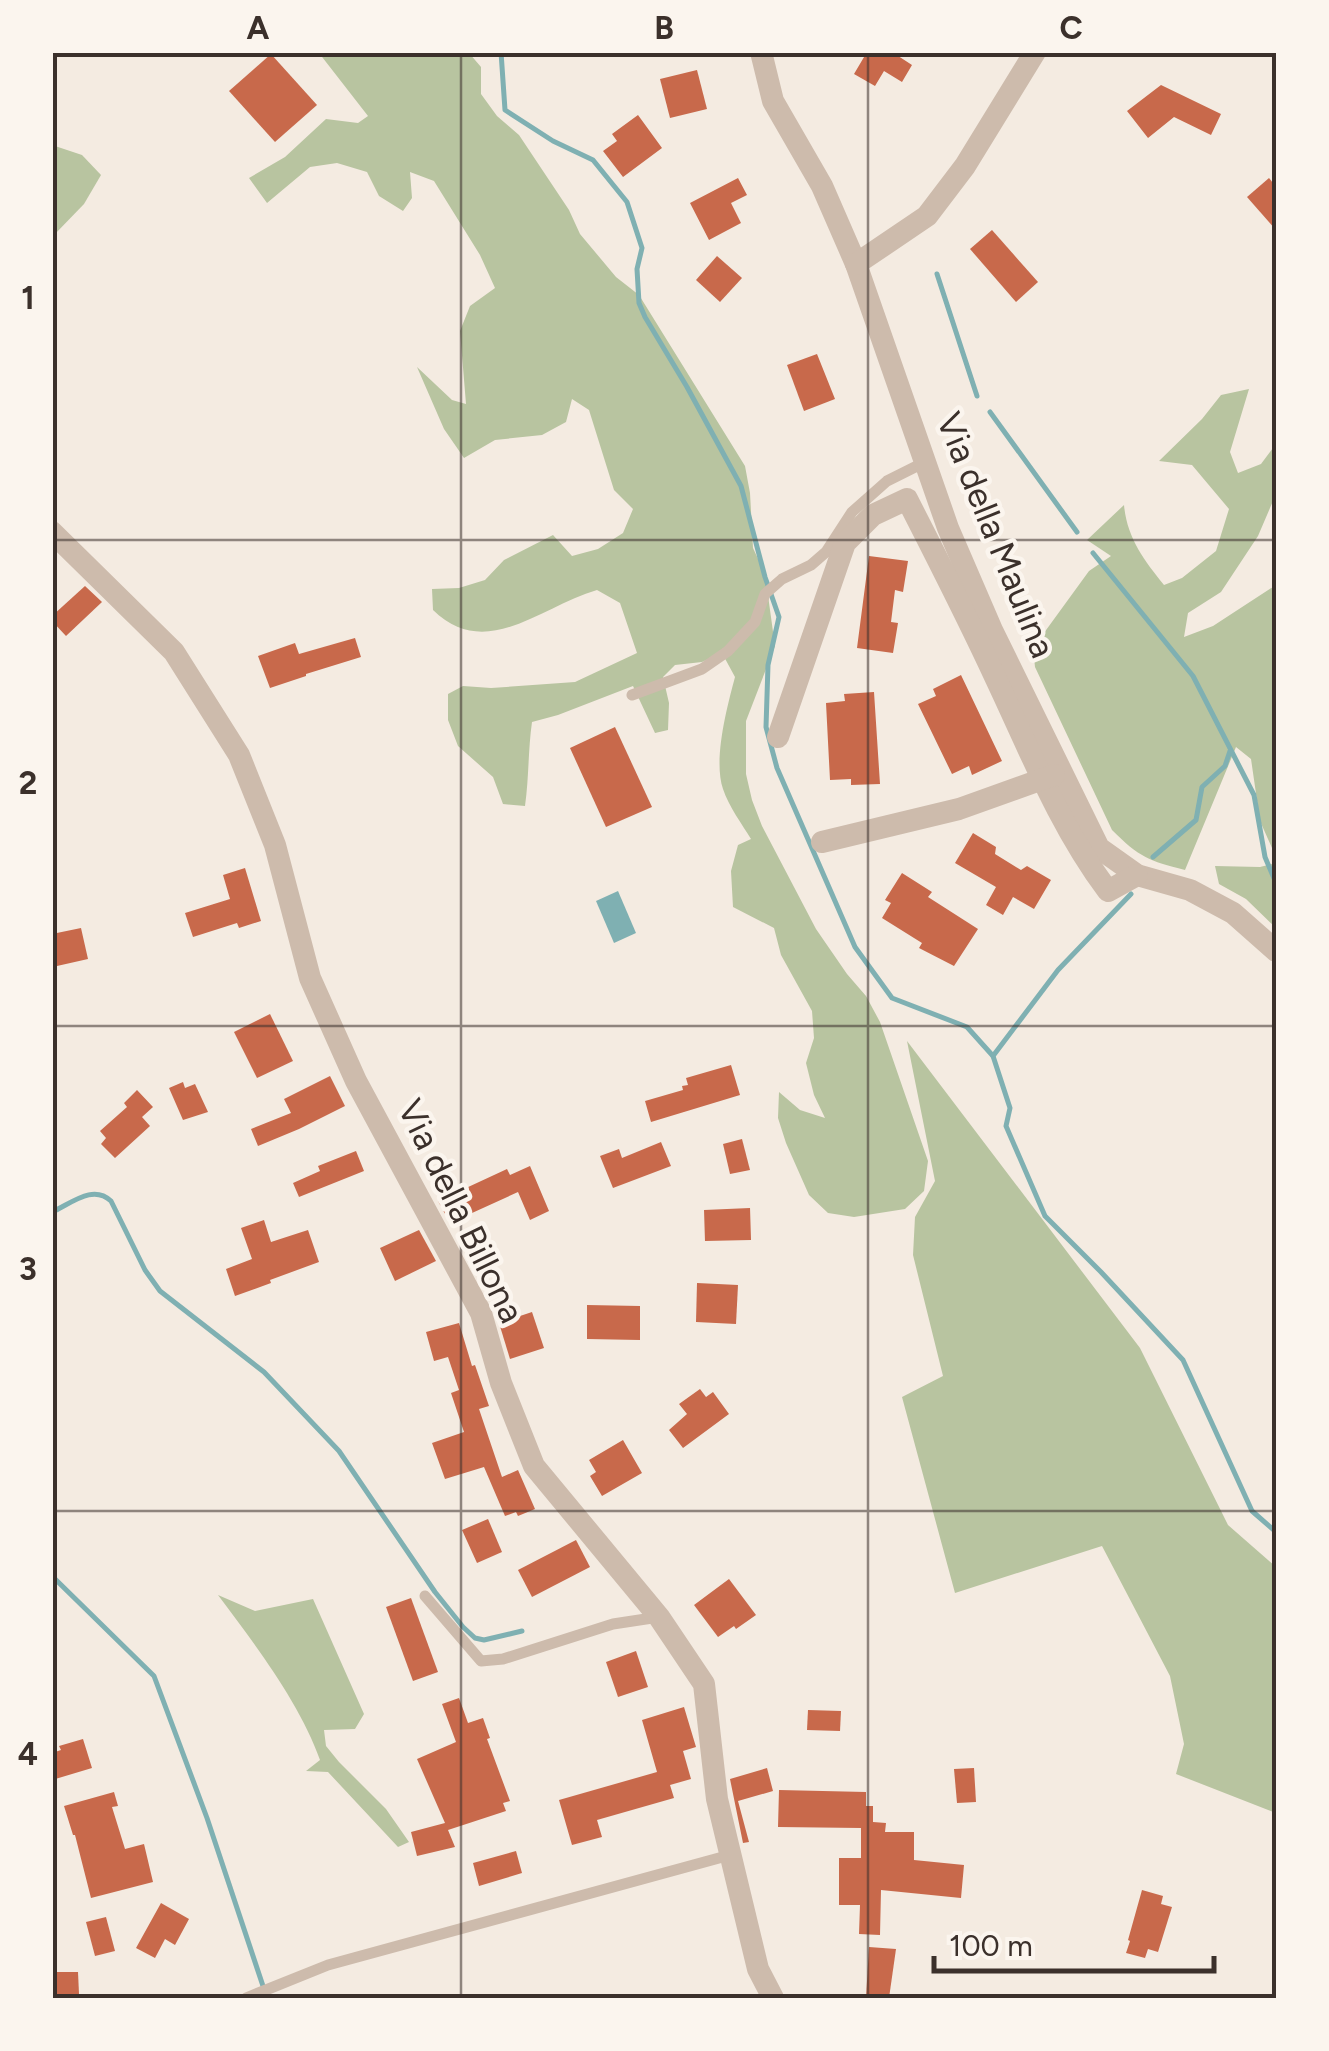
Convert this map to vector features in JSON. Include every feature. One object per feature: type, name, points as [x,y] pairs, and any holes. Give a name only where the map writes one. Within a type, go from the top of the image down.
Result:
[{"type":"street","name":"Via della Maulina","points":[[761,52],[773,102],[822,186],[856,264],[948,528],[1052,775],[1100,848],[1136,875],[1190,890],[1232,913],[1276,951]]},
{"type":"street","points":[[856,264],[927,216],[965,166],[1036,52]]},
{"type":"street","points":[[778,737],[845,543],[873,515],[907,498],[1052,775],[959,809],[822,842]]},
{"type":"street","name":"Via della Billona","points":[[52,532],[174,652],[239,755],[275,845],[310,978],[356,1082],[480,1313],[534,1466],[659,1617],[704,1684],[717,1799],[758,1969],[773,1998]]},
{"type":"lane","points":[[632,695],[702,670],[728,650],[754,622],[765,594],[826,552],[852,512],[886,481],[925,462]]},
{"type":"lane","points":[[425,1596],[482,1661],[502,1659],[612,1624],[659,1617]]},
{"type":"lane","points":[[251,1996],[328,1965],[730,1855]]},
{"type":"green space","points":[[319,53],[469,53],[481,67],[481,94],[497,116],[519,135],[569,210],[580,234],[616,277],[639,295],[745,466],[753,548],[765,574],[775,646],[746,721],[746,774],[762,826],[816,929],[866,996],[880,1022],[928,1161],[924,1191],[905,1209],[854,1217],[828,1213],[809,1195],[786,1143],[778,1118],[779,1092],[800,1110],[825,1118],[806,1063],[814,1038],[812,1011],[781,955],[774,928],[733,907],[731,871],[738,845],[751,839],[729,802],[720,777],[722,733],[735,677],[722,653],[702,662],[675,665],[663,677],[669,703],[668,730],[655,733],[633,686],[532,722],[525,806],[503,804],[493,777],[458,746],[448,720],[448,694],[463,686],[575,682],[637,653],[620,603],[597,590],[514,626],[473,631],[453,625],[433,610],[432,589],[459,588],[485,580],[504,560],[553,535],[572,556],[598,549],[623,533],[633,509],[614,490],[589,410],[572,399],[566,422],[542,435],[495,440],[464,458],[444,429],[417,367],[452,400],[466,404],[460,331],[470,306],[495,288],[480,255],[434,181],[410,172],[412,198],[403,211],[379,196],[367,172],[337,163],[310,167],[267,203],[249,178],[285,157],[326,119],[358,123],[368,116]]},
{"type":"green space","points":[[52,145],[82,155],[101,175],[84,204],[53,236]]},
{"type":"green space","points":[[1249,389],[1230,452],[1238,473],[1261,464],[1276,447],[1276,494],[1258,536],[1221,592],[1188,613],[1184,637],[1213,626],[1276,585],[1276,857],[1260,821],[1251,759],[1236,747],[1185,870],[1145,857],[1112,830],[1035,667],[1033,648],[1089,571],[1111,556],[1087,540],[1124,505],[1133,538],[1164,585],[1182,578],[1216,551],[1229,509],[1192,465],[1159,461],[1221,395]]},
{"type":"green space","points":[[1276,863],[1276,928],[1246,899],[1219,884],[1215,866],[1260,867]]},
{"type":"green space","points":[[907,1041],[1140,1348],[1228,1525],[1276,1567],[1276,1813],[1176,1774],[1184,1744],[1170,1676],[1102,1546],[955,1593],[902,1397],[943,1376],[913,1255],[915,1217],[935,1181]]},
{"type":"green space","points":[[218,1595],[255,1611],[313,1599],[364,1714],[355,1729],[324,1730],[326,1746],[386,1809],[409,1842],[398,1847],[328,1772],[306,1771],[320,1760],[301,1717]]},
{"type":"water","points":[[618,891],[636,933],[614,943],[596,901]]},
{"type":"building","points":[[867,52],[892,52],[912,65],[902,82],[884,71],[875,86],[854,74]]},
{"type":"building","points":[[271,54],[317,105],[275,142],[229,91]]},
{"type":"building","points":[[697,70],[707,109],[670,118],[660,79]]},
{"type":"building","points":[[1161,85],[1221,114],[1211,135],[1174,117],[1148,138],[1127,111]]},
{"type":"building","points":[[638,115],[662,148],[623,177],[603,151],[617,141],[612,134]]},
{"type":"building","points":[[738,178],[747,195],[731,203],[741,223],[709,240],[690,203]]},
{"type":"building","points":[[1269,178],[1276,187],[1276,230],[1247,197]]},
{"type":"building","points":[[992,230],[1038,282],[1016,302],[970,249]]},
{"type":"building","points":[[717,256],[742,278],[720,302],[696,280]]},
{"type":"building","points":[[817,354],[835,399],[804,411],[787,365]]},
{"type":"building","points":[[869,556],[908,561],[903,592],[895,590],[891,622],[898,623],[893,653],[857,648]]},
{"type":"building","points":[[85,586],[102,602],[66,636],[52,616]]},
{"type":"building","points":[[355,638],[361,657],[270,688],[258,656],[295,643],[299,654]]},
{"type":"building","points":[[961,675],[1002,761],[972,775],[969,766],[952,774],[918,704],[936,696],[933,689]]},
{"type":"building","points":[[874,692],[880,784],[851,785],[851,779],[830,780],[826,703],[845,701],[844,694]]},
{"type":"building","points":[[615,727],[652,807],[606,827],[570,748]]},
{"type":"building","points":[[973,833],[996,847],[995,854],[1021,870],[1027,866],[1051,880],[1034,909],[1013,897],[1003,915],[986,905],[996,887],[955,863]]},
{"type":"building","points":[[245,868],[261,921],[239,928],[237,923],[193,937],[185,913],[230,899],[223,875]]},
{"type":"building","points":[[902,873],[932,892],[928,897],[978,929],[954,966],[919,948],[922,943],[882,918],[891,903],[885,900]]},
{"type":"building","points":[[81,928],[88,959],[57,966],[52,962],[52,934]]},
{"type":"building","points":[[270,1014],[293,1061],[257,1078],[234,1032]]},
{"type":"building","points":[[731,1065],[740,1095],[651,1122],[645,1101],[683,1090],[682,1086],[688,1085],[686,1078]]},
{"type":"building","points":[[330,1076],[345,1106],[258,1146],[251,1129],[291,1113],[284,1099]]},
{"type":"building","points":[[183,1082],[185,1088],[195,1084],[208,1112],[183,1120],[169,1088]]},
{"type":"building","points":[[137,1090],[153,1107],[142,1117],[150,1126],[115,1158],[101,1144],[106,1138],[100,1131],[127,1107],[124,1103]]},
{"type":"building","points":[[742,1139],[750,1170],[730,1174],[723,1144]]},
{"type":"building","points":[[661,1142],[671,1166],[613,1188],[600,1156],[619,1149],[622,1158]]},
{"type":"building","points":[[356,1151],[364,1171],[299,1197],[293,1183],[320,1171],[318,1166]]},
{"type":"building","points":[[530,1166],[549,1211],[530,1220],[518,1192],[450,1223],[438,1201],[507,1169],[510,1175]]},
{"type":"building","points":[[750,1208],[751,1240],[705,1241],[704,1210]]},
{"type":"building","points":[[264,1220],[271,1242],[308,1230],[319,1262],[235,1296],[226,1269],[252,1259],[241,1228]]},
{"type":"building","points":[[419,1230],[436,1261],[395,1281],[380,1248]]},
{"type":"building","points":[[697,1283],[738,1285],[736,1324],[696,1322]]},
{"type":"building","points":[[587,1305],[640,1306],[640,1340],[587,1339]]},
{"type":"building","points":[[532,1312],[544,1348],[510,1359],[499,1323]]},
{"type":"building","points":[[459,1323],[489,1406],[479,1409],[502,1477],[518,1470],[535,1509],[518,1516],[516,1512],[505,1516],[484,1467],[445,1479],[432,1443],[464,1432],[451,1393],[459,1390],[448,1357],[434,1361],[426,1332]]},
{"type":"building","points":[[700,1389],[706,1397],[713,1392],[729,1414],[683,1448],[669,1430],[687,1414],[679,1404]]},
{"type":"building","points":[[623,1440],[642,1473],[602,1496],[590,1476],[596,1472],[589,1460]]},
{"type":"building","points":[[488,1519],[502,1552],[477,1563],[462,1530]]},
{"type":"building","points":[[576,1540],[590,1567],[532,1597],[518,1570]]},
{"type":"building","points":[[729,1579],[756,1615],[718,1637],[694,1605]]},
{"type":"building","points":[[411,1598],[438,1672],[413,1681],[386,1607]]},
{"type":"building","points":[[636,1651],[648,1687],[618,1697],[606,1662]]},
{"type":"building","points":[[459,1698],[468,1723],[483,1718],[510,1801],[503,1803],[506,1811],[448,1830],[455,1847],[417,1856],[411,1832],[445,1823],[417,1759],[456,1742],[442,1704]]},
{"type":"building","points":[[684,1707],[696,1747],[683,1751],[691,1779],[670,1785],[674,1798],[597,1820],[602,1837],[572,1845],[559,1800],[657,1772],[642,1720]]},
{"type":"building","points":[[808,1710],[841,1711],[840,1731],[807,1730]]},
{"type":"building","points":[[83,1739],[92,1768],[52,1780],[52,1753],[61,1750],[59,1746]]},
{"type":"building","points":[[767,1768],[773,1791],[738,1801],[749,1842],[743,1843],[730,1779]]},
{"type":"building","points":[[974,1768],[976,1802],[957,1803],[954,1769]]},
{"type":"building","points":[[779,1790],[866,1792],[866,1806],[873,1806],[873,1822],[886,1823],[885,1832],[914,1832],[914,1860],[964,1865],[961,1898],[881,1890],[880,1935],[859,1934],[860,1905],[839,1905],[839,1858],[861,1858],[861,1828],[778,1827]]},
{"type":"building","points":[[114,1792],[118,1806],[112,1807],[125,1849],[144,1844],[153,1882],[91,1898],[64,1806]]},
{"type":"building","points":[[516,1851],[522,1873],[479,1886],[473,1863]]},
{"type":"building","points":[[1142,1890],[1163,1896],[1161,1904],[1172,1907],[1158,1952],[1148,1949],[1145,1958],[1126,1953]]},
{"type":"building","points":[[161,1903],[189,1919],[175,1945],[165,1939],[155,1958],[136,1948]]},
{"type":"building","points":[[106,1917],[115,1951],[95,1956],[86,1922]]},
{"type":"building","points":[[869,1947],[896,1949],[889,1998],[866,1998]]},
{"type":"building","points":[[52,1972],[78,1972],[79,1994],[52,1994]]},
{"type":"waterway","points":[[501,52],[505,110],[553,141],[593,160],[627,202],[642,248],[637,269],[639,303],[741,486],[779,617],[768,665],[766,727],[777,768],[855,947],[892,998],[967,1027],[993,1056],[1010,1108],[1006,1126],[1045,1216],[1183,1360],[1252,1511],[1276,1532]]},
{"type":"waterway","points":[[937,274],[977,396]]},
{"type":"waterway","points":[[990,412],[1077,532]]},
{"type":"waterway","points":[[1093,553],[1193,676],[1254,795],[1265,857],[1276,883]]},
{"type":"waterway","points":[[1153,857],[1196,820],[1202,787],[1225,766],[1230,751]]},
{"type":"waterway","points":[[993,1056],[1058,970],[1131,894]]},
{"type":"waterway","points":[[52,1212],[90,1195],[111,1201],[145,1270],[160,1291],[264,1372],[339,1451],[463,1627],[475,1638],[484,1640],[522,1631]]},
{"type":"waterway","points":[[52,1576],[154,1676],[267,1998]]}]
